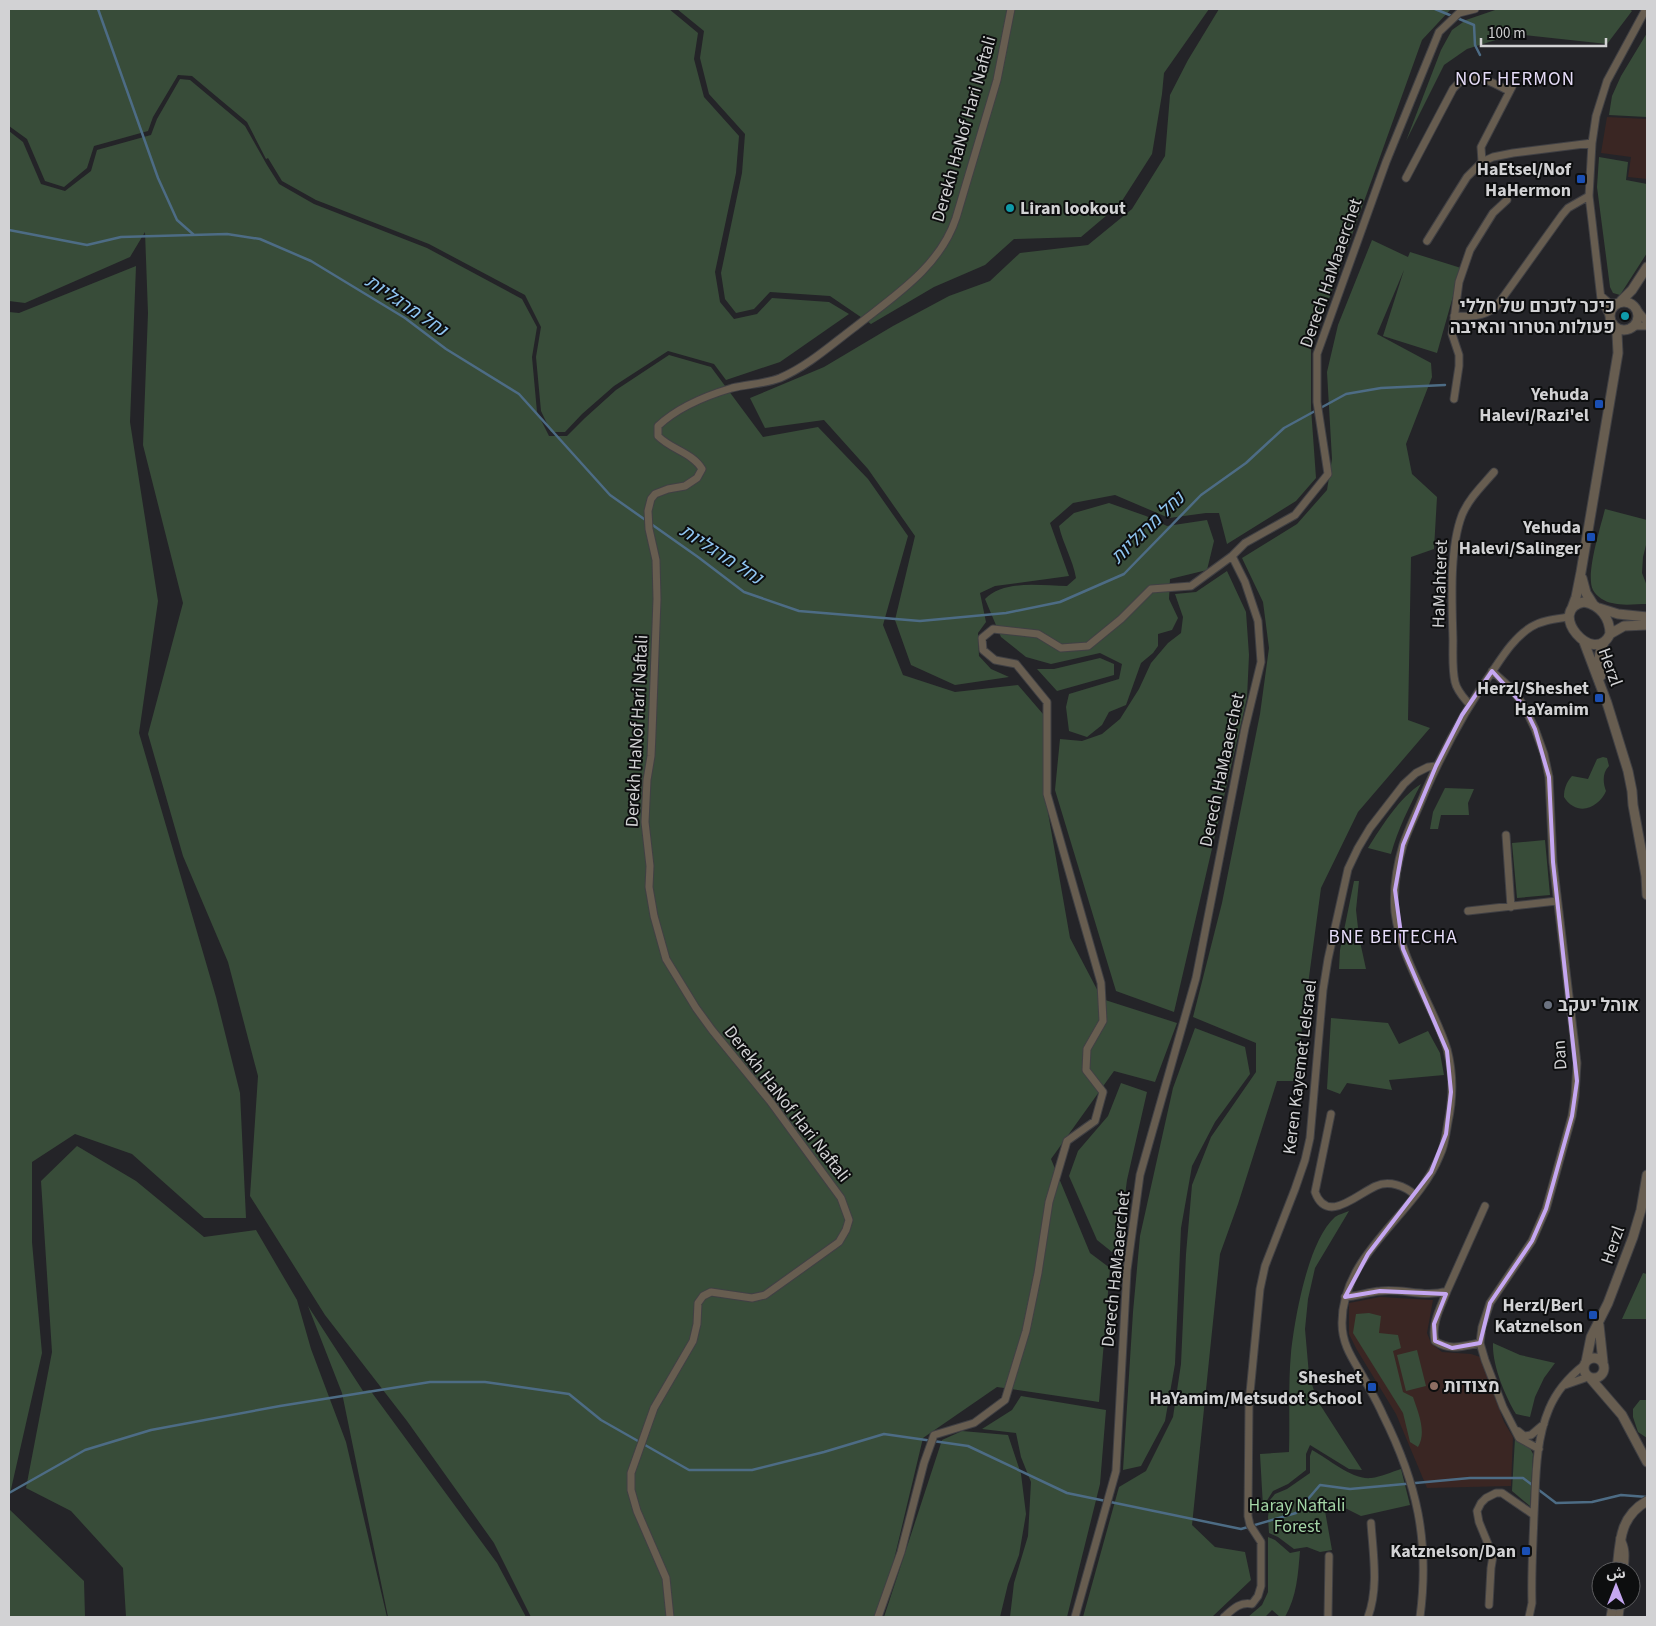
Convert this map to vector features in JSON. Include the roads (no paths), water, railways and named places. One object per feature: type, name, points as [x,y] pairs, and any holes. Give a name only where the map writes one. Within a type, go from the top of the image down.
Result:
[{"type":"street","name":"Derekh HaNof Hari Naftali","points":[[670,1617],[666,1578],[636,1511],[631,1490],[631,1473],[654,1408],[693,1341],[697,1324],[698,1303],[703,1296],[711,1292],[752,1298],[765,1294],[839,1242],[849,1220],[841,1198],[770,1101],[696,1008],[666,959],[654,916],[649,887],[650,866],[645,822],[652,733],[657,599],[656,560],[649,529],[648,511],[651,499],[655,494],[684,486],[697,478],[702,468],[698,462],[665,443],[658,436],[658,426],[670,415],[694,402],[732,388],[778,379],[799,368],[893,299],[928,265],[950,236],[956,218],[997,80],[1011,9]]},
{"type":"street","name":"Derech HaMaaerchet","points":[[1075,1617],[1116,1471],[1127,1270],[1140,1175],[1196,978],[1245,728],[1261,662],[1258,621],[1245,582],[1232,556],[1245,543],[1295,515],[1328,474],[1317,402],[1317,354],[1386,162],[1440,32],[1459,13],[1475,9]]},
{"type":"street","points":[[1646,9],[1607,81],[1596,116],[1592,143],[1590,196],[1600,293],[1602,303],[1617,333],[1618,352],[1582,568],[1576,597],[1569,617],[1571,626],[1584,642],[1592,645],[1598,644],[1624,626],[1647,625]]},
{"type":"street","points":[[1406,178],[1453,89],[1460,81],[1467,78],[1478,77],[1510,89],[1481,147],[1482,162]]},
{"type":"street","points":[[1428,241],[1467,177],[1482,162],[1493,157],[1513,153],[1592,143]]},
{"type":"street","points":[[1454,316],[1473,317],[1490,312],[1496,307],[1562,215],[1568,208],[1590,196]]},
{"type":"street","points":[[1454,399],[1459,355],[1452,334],[1459,282],[1470,250],[1493,214],[1507,200]]},
{"type":"street","points":[[1645,269],[1632,290],[1611,311],[1611,321],[1620,330],[1647,326]]},
{"type":"street","points":[[1618,352],[1638,319],[1637,289],[1645,269]]},
{"type":"street","points":[[1600,293],[1609,303],[1630,302],[1647,322]]},
{"type":"street","name":"HaMahteret","points":[[1469,704],[1455,684],[1452,614],[1456,535],[1462,515],[1469,502],[1494,472]]},
{"type":"street","points":[[878,1617],[901,1552],[924,1464],[934,1435],[974,1423],[1005,1400],[1026,1331],[1038,1273],[1049,1202],[1067,1141],[1095,1121],[1103,1092],[1086,1070],[1087,1049],[1103,1021],[1101,983],[1047,794],[1047,702],[1016,664],[995,660],[983,650],[982,638],[993,629],[1010,630],[1038,634],[1061,648],[1088,646],[1151,589],[1191,586],[1232,556]]},
{"type":"street","points":[[1582,568],[1586,593],[1608,620],[1608,637]]},
{"type":"street","points":[[1572,608],[1584,602],[1618,614],[1647,617]]},
{"type":"street","points":[[1420,1617],[1423,1570],[1422,1534],[1414,1490],[1384,1415],[1345,1346],[1342,1324],[1345,1298],[1358,1270],[1368,1254],[1415,1195],[1441,1154],[1451,1110],[1450,1067],[1447,1051],[1440,1030],[1403,949],[1395,909],[1398,866],[1404,845],[1436,766],[1469,704],[1521,634],[1532,626],[1544,621],[1569,617]]},
{"type":"street","name":"Herzl","points":[[1606,703],[1599,668],[1599,656],[1600,649],[1608,637]]},
{"type":"street","name":"Herzl","points":[[1584,642],[1624,753],[1633,805],[1646,857]]},
{"type":"street","name":"Dan","points":[[1492,671],[1512,689],[1524,706],[1536,729],[1549,777],[1553,862],[1577,1063],[1573,1109],[1546,1209],[1532,1240],[1490,1303],[1482,1327],[1480,1343],[1484,1360],[1503,1407],[1519,1438],[1539,1449]]},
{"type":"street","name":"Keren Kayemet LeIsrael","points":[[1224,1617],[1238,1606],[1246,1603],[1252,1604],[1258,1596],[1261,1586],[1261,1542],[1250,1525],[1248,1516],[1250,1395],[1260,1290],[1265,1266],[1295,1189],[1310,1138],[1323,990],[1343,887],[1358,848],[1386,806],[1416,773],[1428,767],[1436,766]]},
{"type":"street","name":"Herzl","points":[[1632,791],[1638,804],[1646,843],[1647,895]]},
{"type":"street","points":[[1506,835],[1510,907]]},
{"type":"street","name":"Herzl","points":[[1646,876],[1647,866]]},
{"type":"street","points":[[1468,911],[1557,901]]},
{"type":"street","points":[[1331,1114],[1315,1192],[1317,1199],[1328,1207],[1336,1207],[1377,1185],[1386,1184],[1407,1188],[1415,1195]]},
{"type":"street","name":"Herzl","points":[[1585,1364],[1591,1337],[1599,1323],[1634,1237],[1647,1175]]},
{"type":"street","points":[[1480,1343],[1452,1348],[1441,1345],[1435,1340],[1433,1332],[1434,1324],[1447,1291],[1485,1206]]},
{"type":"street","points":[[1345,1298],[1380,1290],[1429,1294],[1447,1291]]},
{"type":"street","name":"Herzl","points":[[1599,1323],[1603,1367],[1612,1402]]},
{"type":"street","points":[[1529,1617],[1532,1603],[1536,1470],[1544,1424],[1549,1409],[1558,1394],[1574,1373],[1594,1358],[1603,1367],[1598,1378],[1590,1378],[1565,1385]]},
{"type":"street","points":[[1585,1364],[1584,1371],[1590,1378]]},
{"type":"street","name":"Herzl","points":[[1590,1378],[1622,1415],[1647,1462]]},
{"type":"street","points":[[1514,1428],[1524,1436],[1531,1435],[1544,1424]]},
{"type":"street","name":"Herzl","points":[[1638,1445],[1647,1470]]},
{"type":"street","points":[[1489,1605],[1493,1556],[1479,1522],[1477,1510],[1481,1502],[1496,1493],[1502,1493],[1534,1515]]},
{"type":"street","points":[[1618,1561],[1621,1532],[1635,1508],[1647,1500]]},
{"type":"street","points":[[1368,1617],[1371,1610],[1375,1580],[1371,1523]]},
{"type":"street","points":[[1620,1538],[1625,1546],[1624,1561]]},
{"type":"street","points":[[1328,1617],[1329,1556]]},
{"type":"waterway","points":[[98,9],[158,178],[177,220],[194,235]]},
{"type":"waterway","points":[[1435,9],[1474,25],[1475,45],[1480,55]]},
{"type":"waterway","name":"נחל מרגליות","points":[[9,230],[87,245],[121,237],[227,234],[260,239],[311,261],[405,318],[446,349],[519,394],[610,495],[744,592],[799,611],[920,621],[1006,613],[1060,602],[1124,574],[1201,495],[1246,463],[1284,428],[1346,394],[1381,388],[1445,385]]},
{"type":"waterway","points":[[9,1493],[85,1450],[151,1430],[280,1406],[430,1382],[485,1382],[569,1394],[601,1420],[689,1470],[752,1470],[824,1452],[884,1434],[968,1446],[1067,1493],[1241,1529],[1296,1513],[1320,1485],[1350,1489],[1470,1478],[1523,1478],[1556,1503],[1592,1502],[1621,1495],[1647,1497]]},
{"type":"place","name":"HaEtsel/Nof HaHermon","points":[[1581,179]]},
{"type":"place","name":"Liran lookout","points":[[1010,208]]},
{"type":"place","name":"כיכר לזכרם של חללי פעולות הטרור והאיבה","points":[[1625,316]]},
{"type":"place","name":"Yehuda Halevi/Razi'el","points":[[1599,404]]},
{"type":"place","name":"Yehuda Halevi/Salinger","points":[[1591,537]]},
{"type":"place","name":"Herzl/Sheshet HaYamim","points":[[1599,698]]},
{"type":"place","name":"אוהל יעקב","points":[[1548,1005]]},
{"type":"place","name":"Herzl/Berl Katznelson","points":[[1593,1315]]},
{"type":"place","name":"מצודות","points":[[1434,1386]]},
{"type":"place","name":"Sheshet HaYamim/Metsudot School","points":[[1372,1387]]},
{"type":"place","name":"Katznelson/Dan","points":[[1526,1551]]},
{"type":"district","name":"NOF HERMON","points":[[1515,79]]},
{"type":"district","name":"BNE BEITECHA","points":[[1393,937]]},
{"type":"park label","name":"Haray Naftali Forest","points":[[1297,1515]]}]
